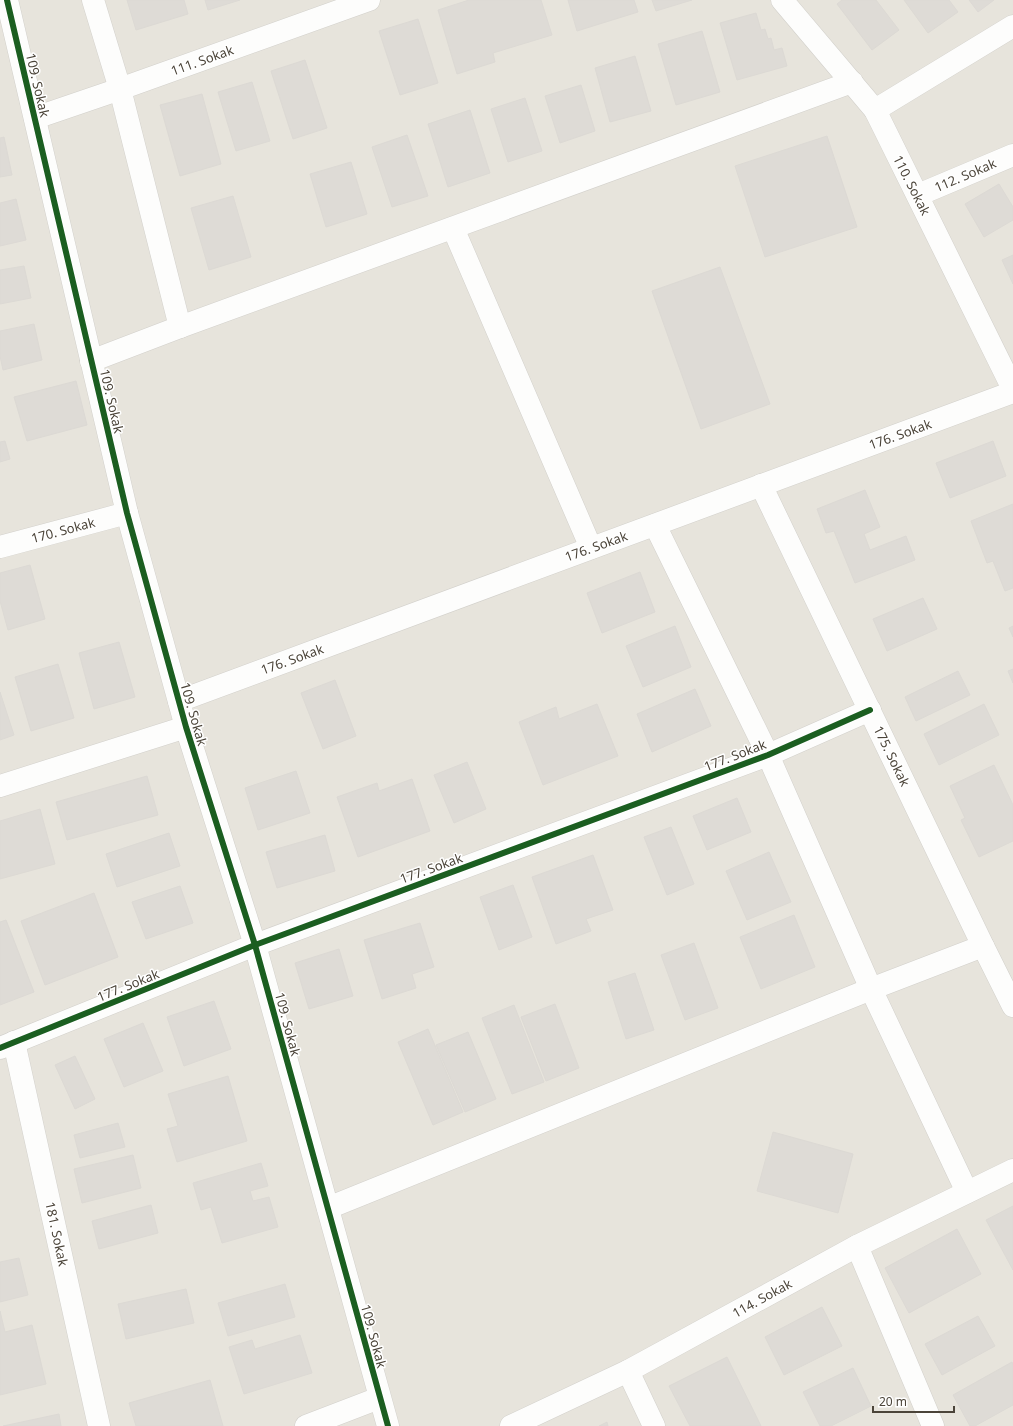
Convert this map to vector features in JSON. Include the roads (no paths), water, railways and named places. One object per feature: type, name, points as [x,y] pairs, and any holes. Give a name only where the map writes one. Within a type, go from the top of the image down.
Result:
[{"type":"street","name":"109. Sokak","points":[[7,0],[127,513],[186,727],[255,945],[379,1398],[388,1426]]},
{"type":"street","points":[[93,0],[120,89],[180,327]]},
{"type":"street","name":"111. Sokak","points":[[35,118],[369,0]]},
{"type":"street","name":"110. Sokak","points":[[782,0],[875,110],[1013,391]]},
{"type":"street","points":[[875,110],[1013,26]]},
{"type":"street","points":[[91,361],[180,327],[852,82]]},
{"type":"street","name":"112. Sokak","points":[[918,195],[1013,155]]},
{"type":"street","points":[[453,228],[591,548]]},
{"type":"street","name":"176. Sokak","points":[[179,701],[1013,391]]},
{"type":"street","name":"175. Sokak","points":[[761,485],[983,946],[1011,997]]},
{"type":"street","name":"170. Sokak","points":[[0,546],[127,513]]},
{"type":"street","points":[[655,525],[768,755],[871,989],[967,1192]]},
{"type":"street","name":"177. Sokak","points":[[7,1045],[255,945],[768,755],[870,710]]},
{"type":"street","points":[[0,786],[186,727]]},
{"type":"street","points":[[328,1208],[871,989],[983,946]]},
{"type":"street","name":"181. Sokak","points":[[7,1045],[99,1426]]},
{"type":"street","name":"114. Sokak","points":[[511,1426],[628,1371],[857,1246],[1013,1170]]},
{"type":"street","points":[[857,1246],[933,1426]]},
{"type":"street","points":[[628,1371],[654,1426]]},
{"type":"street","points":[[306,1426],[379,1398]]}]
